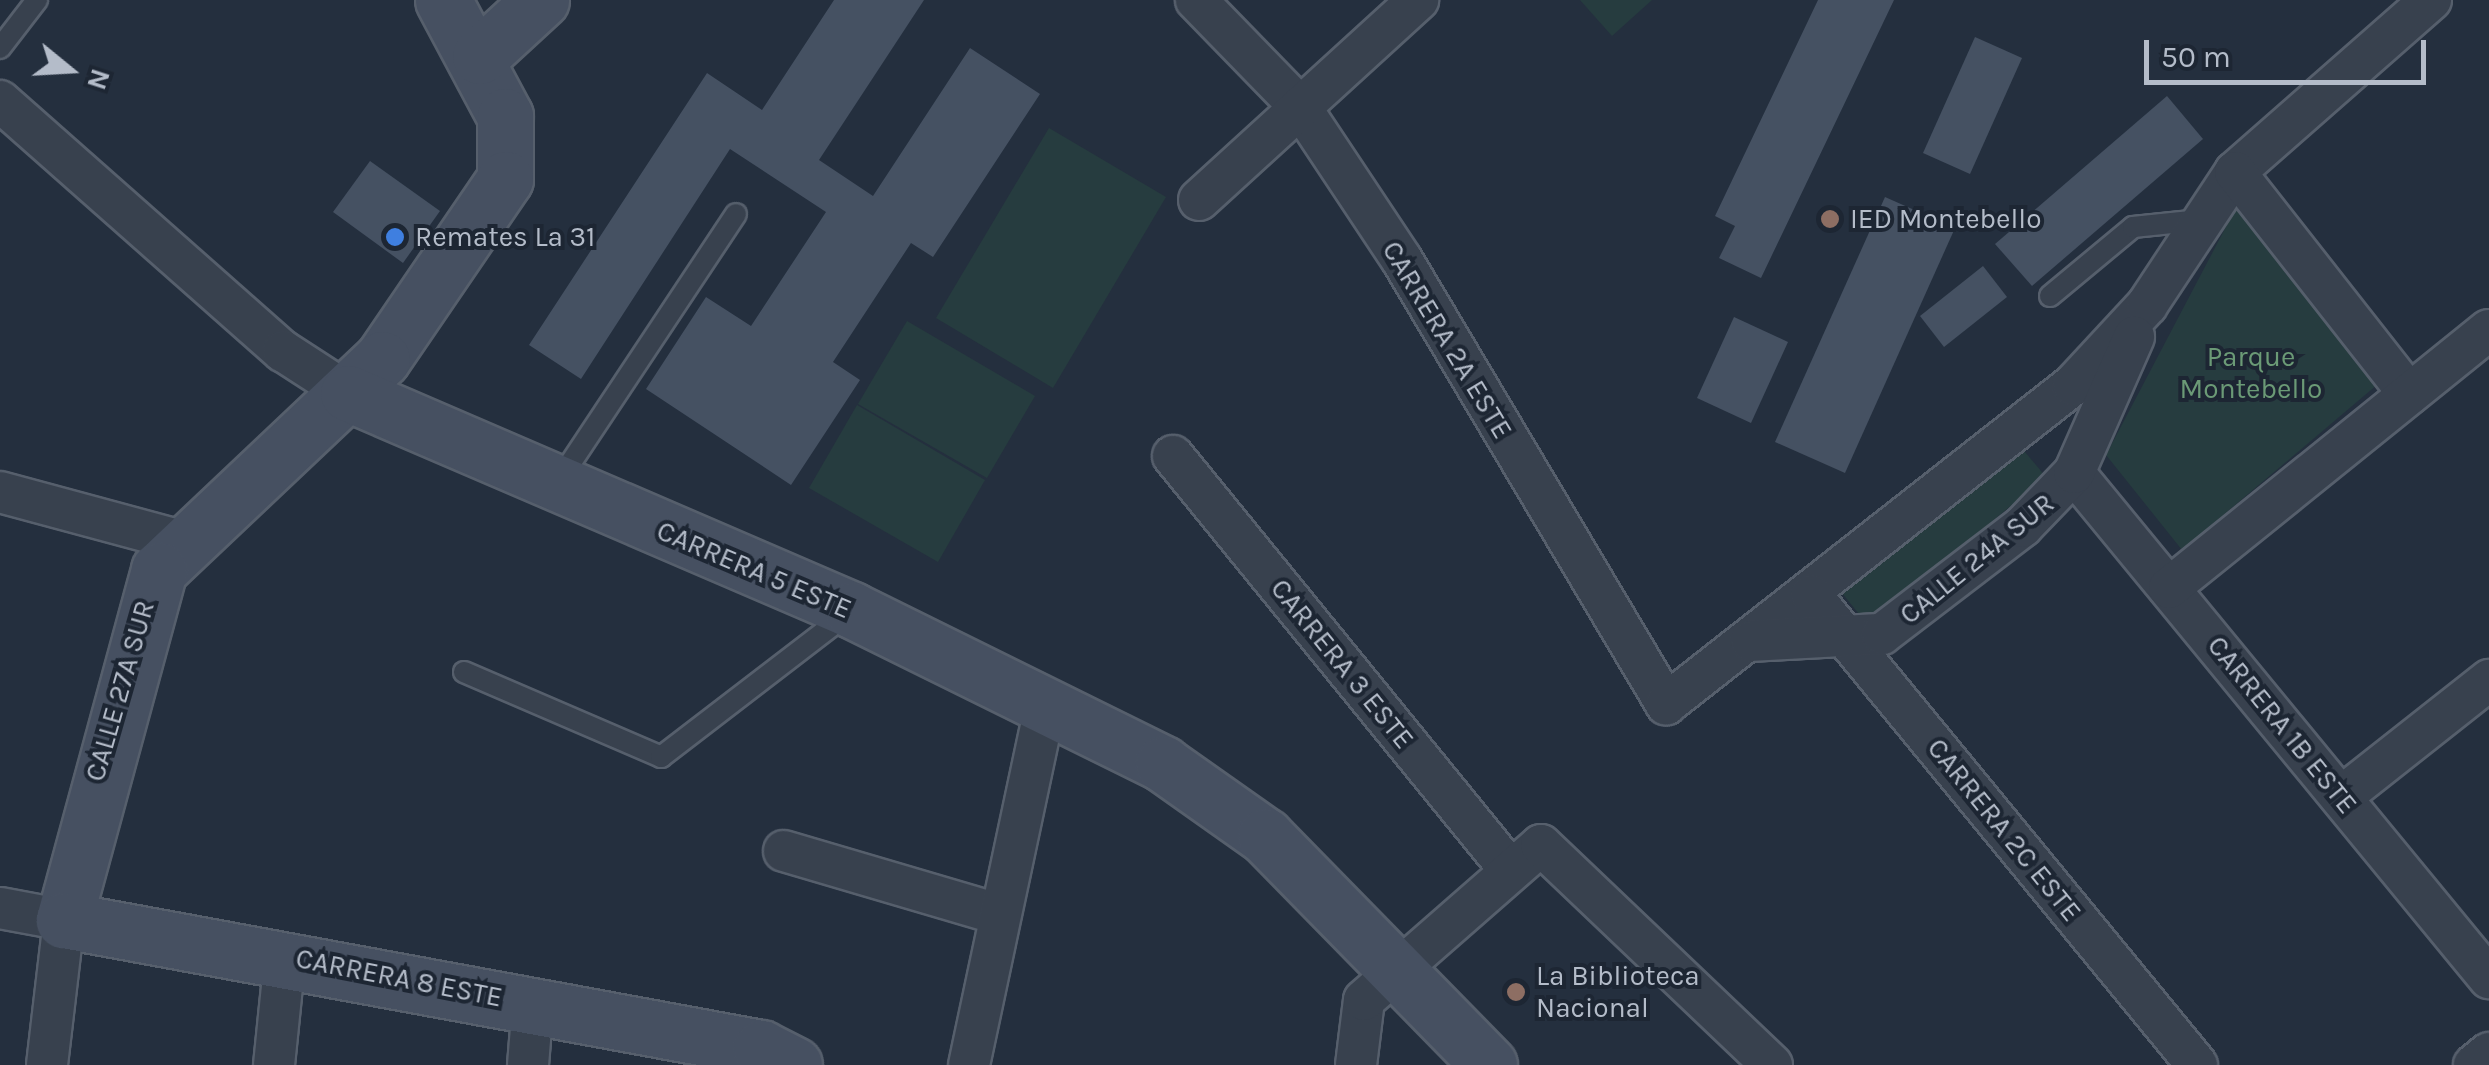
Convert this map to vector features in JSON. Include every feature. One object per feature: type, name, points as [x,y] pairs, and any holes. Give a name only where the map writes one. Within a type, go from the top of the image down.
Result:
[{"type":"street","name":"CALLE 27A SUR","points":[[46,1065],[64,920],[145,599],[184,542],[348,393],[425,306],[510,160],[505,116],[480,56],[443,0]]},
{"type":"street","points":[[480,56],[541,0]]},
{"type":"street","name":"CARRERA 2A ESTE","points":[[1196,0],[1300,108],[1402,260],[1666,704]]},
{"type":"street","points":[[1200,200],[1418,0]]},
{"type":"street","name":"CALLE 24A SUR","points":[[1750,640],[1848,640],[1901,622],[2074,473],[2147,306],[2235,172],[2432,0]]},
{"type":"street","name":"CARRERA 5 ESTE","points":[[0,101],[284,351],[348,393],[460,447],[852,610],[1045,706],[1233,809],[1490,1065]]},
{"type":"street","points":[[2235,172],[2409,394]]},
{"type":"street","name":"CALLE 27A SUR","points":[[425,306],[414,383],[460,447]]},
{"type":"street","name":"CALLE 24A SUR","points":[[1666,704],[2044,412],[2147,306]]},
{"type":"street","points":[[2170,588],[2489,330]]},
{"type":"street","name":"CARRERA 3 ESTE","points":[[1173,456],[1511,872]]},
{"type":"street","name":"CARRERA 1B ESTE","points":[[2074,473],[2489,978]]},
{"type":"street","points":[[0,492],[184,542]]},
{"type":"street","name":"CARRERA 2C ESTE","points":[[1811,595],[2197,1065]]},
{"type":"street","points":[[2340,797],[2489,680]]},
{"type":"street","points":[[969,1065],[1045,706]]},
{"type":"street","points":[[1356,1065],[1364,1000],[1540,845],[1772,1065]]},
{"type":"street","points":[[784,851],[998,914]]},
{"type":"street","name":"CARRERA 8 ESTE","points":[[0,908],[285,957],[761,1048],[794,1065]]},
{"type":"street","points":[[274,1065],[285,957]]},
{"type":"street","points":[[528,1065],[533,1003]]},
{"type":"street","points":[[2474,1065],[2489,1053]]},
{"type":"lane","points":[[0,48],[37,0]]},
{"type":"lane","points":[[554,486],[736,214]]},
{"type":"lane","points":[[2050,296],[2133,227],[2204,220]]},
{"type":"lane","points":[[464,672],[661,756],[852,610]]},
{"type":"green space","points":[[1580,0],[1652,0],[1612,36]]},
{"type":"green space","points":[[1049,128],[1166,197],[1053,388],[936,318]]},
{"type":"green space","name":"Parque Montebello","points":[[2238,204],[2378,384],[2182,550],[2106,455]]},
{"type":"green space","points":[[907,321],[1035,396],[987,478],[858,404]]},
{"type":"green space","points":[[857,405],[985,480],[938,562],[809,488]]},
{"type":"green space","points":[[2020,446],[2046,477],[1867,624],[1842,593]]},
{"type":"building","points":[[834,0],[924,0],[819,160],[873,196],[970,48],[1040,94],[933,257],[911,243],[833,362],[860,380],[791,485],[646,389],[706,297],[751,326],[826,212],[730,149],[581,379],[529,345],[707,73],[762,110]]},
{"type":"building","points":[[1818,0],[1894,0],[1761,278],[1719,258],[1735,226],[1715,216]]},
{"type":"building","points":[[1975,37],[2022,58],[1970,174],[1923,153]]},
{"type":"building","points":[[2167,96],[2203,139],[2032,286],[1995,244]]},
{"type":"building","name":"Remates La 31","points":[[370,161],[440,211],[403,263],[333,212]]},
{"type":"building","points":[[1885,197],[1955,228],[1845,473],[1775,442]]},
{"type":"building","points":[[1983,266],[2007,297],[1944,347],[1920,316]]},
{"type":"building","points":[[1734,317],[1788,342],[1751,423],[1697,398]]},
{"type":"place","name":"IED Montebello","points":[[1830,219]]},
{"type":"place","name":"Remates La 31","points":[[395,237]]},
{"type":"place","name":"La Biblioteca Nacional","points":[[1516,992]]}]
